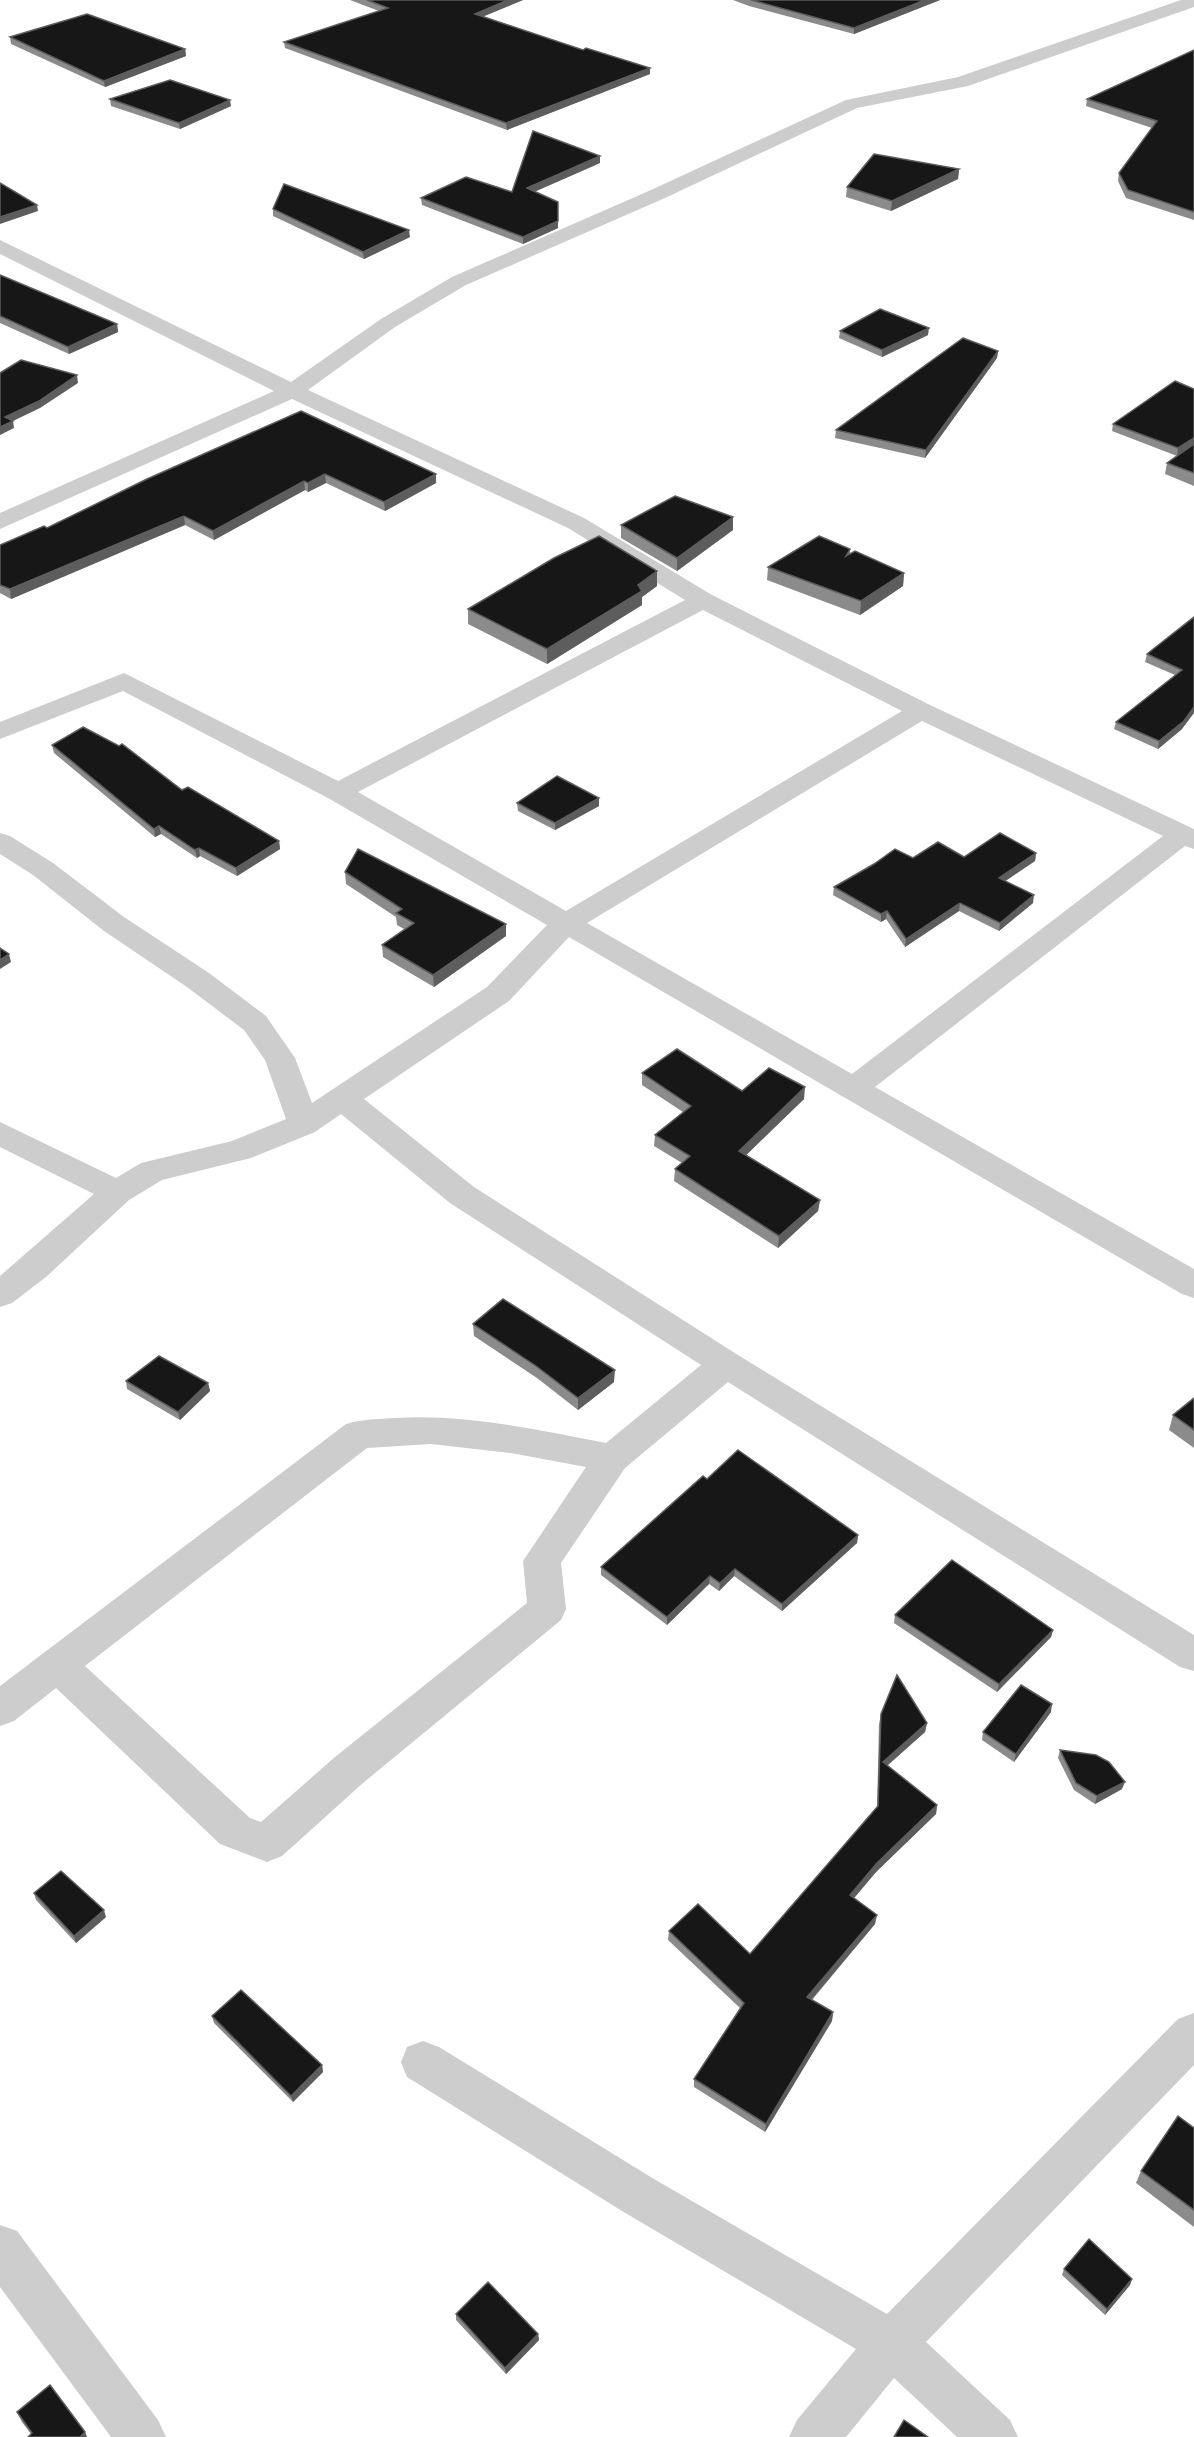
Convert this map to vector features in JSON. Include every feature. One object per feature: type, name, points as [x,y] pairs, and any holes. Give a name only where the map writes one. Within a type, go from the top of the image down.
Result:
[{"type":"street","points":[[0,522],[292,391],[388,323],[459,281],[658,194],[852,104],[962,82],[1194,1]]},
{"type":"street","points":[[0,246],[292,391],[576,523],[703,600],[921,711],[1188,837],[854,1088]]},
{"type":"street","points":[[338,792],[703,600]]},
{"type":"street","points":[[0,731],[124,681],[338,792],[1194,1285]]},
{"type":"street","points":[[0,1294],[34,1268],[117,1192],[152,1171],[240,1150],[304,1124],[344,1100],[498,994],[566,924],[921,711]]},
{"type":"street","points":[[0,842],[43,869],[114,924],[198,980],[255,1023],[280,1058],[304,1124]]},
{"type":"street","points":[[344,1100],[462,1195],[726,1364],[1194,1655]]},
{"type":"street","points":[[0,1133],[117,1192]]},
{"type":"street","points":[[57,1664],[235,1831],[267,1843],[349,1770],[547,1609],[542,1562],[612,1458],[726,1364]]},
{"type":"street","points":[[0,1709],[359,1434],[431,1430],[511,1439],[612,1458]]},
{"type":"street","points":[[814,2437],[892,2343],[1194,2034]]},
{"type":"street","points":[[423,2062],[638,2195],[892,2343],[993,2437]]},
{"type":"street","points":[[0,2248],[141,2437]]},
{"type":"building","points":[[367,0],[508,0],[475,14],[583,50],[586,48],[650,68],[506,123],[284,42],[388,8]]},
{"type":"building","points":[[751,0],[925,0],[854,28]]},
{"type":"building","points":[[87,14],[185,49],[104,81],[10,37]]},
{"type":"building","points":[[1194,50],[1194,212],[1128,190],[1119,173],[1157,121],[1087,99]]},
{"type":"building","points":[[170,80],[230,100],[179,123],[110,99]]},
{"type":"building","points":[[533,131],[600,156],[527,188],[558,202],[558,221],[523,237],[421,198],[466,177],[512,192]]},
{"type":"building","points":[[874,154],[959,169],[892,201],[847,187]]},
{"type":"building","points":[[0,183],[37,205],[0,217]]},
{"type":"building","points":[[284,184],[409,230],[363,252],[273,209]]},
{"type":"building","points":[[0,275],[117,324],[68,347],[0,316]]},
{"type":"building","points":[[880,309],[929,328],[882,350],[840,331]]},
{"type":"building","points":[[963,338],[998,351],[926,450],[836,430]]},
{"type":"building","points":[[21,360],[77,375],[39,401],[5,417],[13,421],[0,427],[0,373]]},
{"type":"building","points":[[1175,381],[1194,389],[1194,438],[1178,448],[1113,424]]},
{"type":"building","points":[[301,411],[436,474],[384,502],[325,474],[308,483],[304,481],[213,531],[184,516],[10,589],[0,585],[0,545],[44,526],[47,528],[147,479]]},
{"type":"building","points":[[1194,444],[1194,473],[1167,463]]},
{"type":"building","points":[[675,496],[733,517],[677,558],[621,525]]},
{"type":"building","points":[[599,536],[657,571],[638,585],[642,591],[547,649],[468,609],[554,558]]},
{"type":"building","points":[[819,536],[850,549],[846,556],[855,551],[904,573],[861,601],[768,567]]},
{"type":"building","points":[[1194,617],[1194,707],[1184,721],[1159,741],[1116,722],[1182,670],[1147,654]]},
{"type":"building","points":[[83,727],[119,746],[122,744],[182,790],[188,787],[279,841],[236,868],[199,848],[195,850],[159,826],[154,829],[52,745]]},
{"type":"building","points":[[557,776],[599,798],[555,823],[517,803]]},
{"type":"building","points":[[1000,833],[1036,853],[999,878],[1034,895],[1000,923],[960,903],[906,939],[887,911],[881,914],[834,887],[895,849],[913,858],[938,842],[964,857]]},
{"type":"building","points":[[358,849],[506,924],[433,975],[382,945],[414,923],[396,913],[402,909],[345,872]]},
{"type":"building","points":[[0,948],[9,954],[0,960]]},
{"type":"building","points":[[677,1049],[742,1091],[769,1068],[805,1087],[739,1151],[820,1200],[779,1236],[675,1169],[690,1156],[655,1135],[691,1106],[642,1073]]},
{"type":"building","points":[[503,1299],[615,1370],[578,1398],[536,1366],[473,1324]]},
{"type":"building","points":[[159,1356],[208,1383],[178,1412],[126,1381]]},
{"type":"building","points":[[1194,1398],[1194,1430],[1173,1415]]},
{"type":"building","points":[[738,1450],[858,1535],[782,1604],[735,1569],[720,1583],[710,1576],[667,1617],[601,1567],[703,1476],[707,1479]]},
{"type":"building","points":[[952,1560],[1053,1630],[999,1684],[895,1615]]},
{"type":"building","points":[[897,1675],[927,1723],[883,1762],[937,1805],[877,1863],[850,1895],[877,1915],[807,1997],[833,2012],[766,2124],[694,2079],[744,2003],[669,1931],[698,1904],[750,1954],[878,1806],[881,1714]]},
{"type":"building","points":[[1021,1685],[1052,1704],[1016,1754],[983,1732]]},
{"type":"building","points":[[1060,1750],[1096,1755],[1109,1762],[1125,1782],[1097,1796],[1076,1783]]},
{"type":"building","points":[[61,1871],[104,1910],[74,1936],[34,1893]]},
{"type":"building","points":[[241,1990],[322,2065],[291,2096],[212,2016]]},
{"type":"building","points":[[1178,2116],[1194,2128],[1194,2210],[1141,2171]]},
{"type":"building","points":[[1089,2239],[1132,2279],[1107,2309],[1064,2269]]},
{"type":"building","points":[[488,2282],[538,2334],[505,2368],[456,2314]]},
{"type":"building","points":[[50,2385],[85,2432],[80,2437],[28,2437],[32,2433],[17,2412]]},
{"type":"building","points":[[904,2420],[928,2437],[894,2437]]}]
